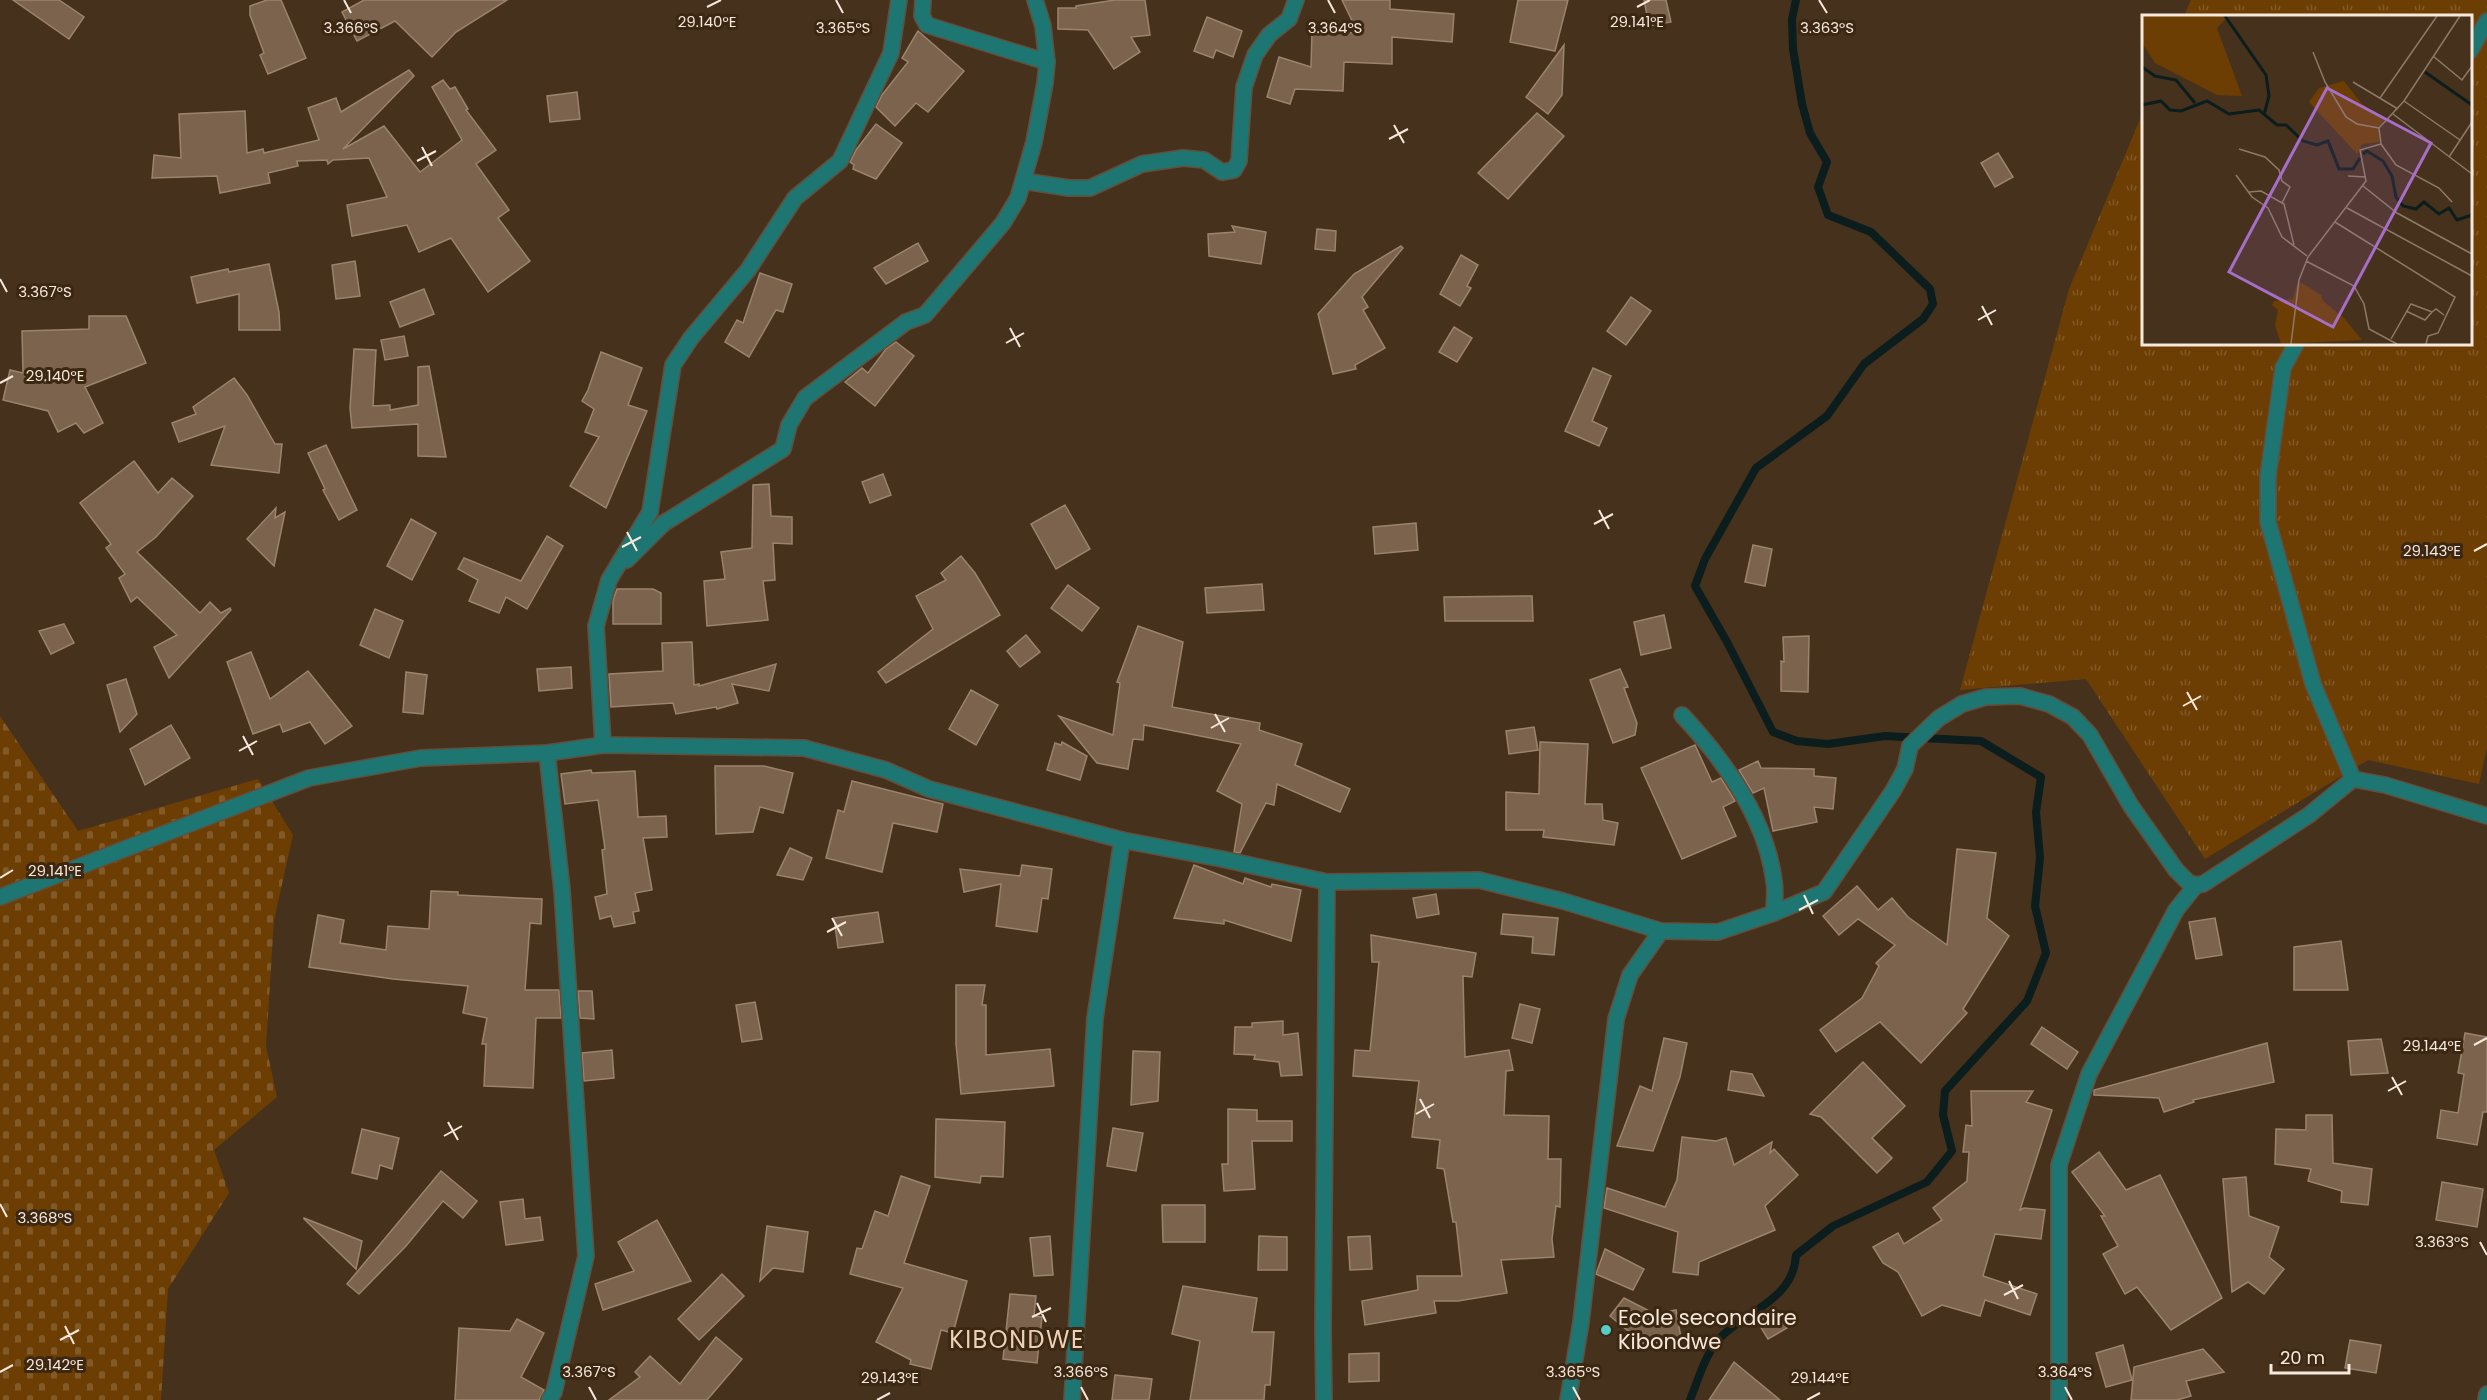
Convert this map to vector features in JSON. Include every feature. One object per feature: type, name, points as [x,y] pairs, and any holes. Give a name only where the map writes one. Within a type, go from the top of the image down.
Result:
[{"type":"street","points":[[603,745],[596,626],[609,580],[650,512],[673,365],[691,338],[748,270],[795,198],[840,161],[891,54],[900,0]]},
{"type":"street","points":[[924,0],[922,16],[927,25],[1047,62]]},
{"type":"street","points":[[609,580],[664,523],[783,449],[789,425],[805,398],[906,322],[925,315],[1003,223],[1018,198],[1040,115],[1047,62],[1043,26],[1035,0]]},
{"type":"street","points":[[1023,181],[1069,188],[1090,188],[1142,164],[1183,158],[1204,160],[1222,172],[1234,170],[1239,161],[1244,87],[1255,55],[1269,35],[1289,19],[1296,0]]},
{"type":"street","points":[[2472,47],[2487,21]]},
{"type":"street","points":[[2295,345],[2283,368],[2268,476],[2268,522],[2313,684],[2353,779]]},
{"type":"street","points":[[0,897],[309,778],[421,758],[547,753],[603,745],[804,748],[886,770],[929,789],[1122,840],[1222,858],[1327,882],[1479,880],[1563,901],[1661,930],[1718,932],[1774,913],[1824,892],[1893,791],[1905,769],[1910,746],[1939,718],[1962,704],[1986,697],[2020,696],[2049,704],[2073,717],[2091,735],[2131,806],[2176,870],[2189,883],[2196,885],[2203,884],[2309,815],[2353,779],[2385,785],[2487,816]]},
{"type":"street","points":[[1682,715],[1724,766],[1755,818],[1772,869],[1775,885],[1774,913]]},
{"type":"street","points":[[547,753],[562,890],[586,1256],[554,1392],[549,1400]]},
{"type":"street","points":[[1072,1400],[1095,1018],[1122,840]]},
{"type":"street","points":[[1324,1400],[1327,882]]},
{"type":"street","points":[[2059,1400],[2059,1165],[2089,1074],[2176,910],[2196,885]]},
{"type":"street","points":[[1568,1400],[1581,1322],[1616,1019],[1630,975],[1661,930]]},
{"type":"street","points":[[2486,1400],[2487,1394]]},
{"type":"green space","points":[[2191,0],[2487,0],[2487,748],[2479,784],[2368,760],[2205,859],[2086,679],[1960,690],[2069,289],[2142,114],[2142,345],[2472,345],[2472,15],[2184,15]]},
{"type":"green space","points":[[0,716],[78,831],[258,779],[293,835],[274,920],[266,1046],[277,1097],[214,1150],[229,1193],[168,1289],[161,1400],[0,1400]]},
{"type":"building","points":[[13,0],[59,0],[84,17],[69,39]]},
{"type":"building","points":[[267,0],[281,0],[306,58],[268,74],[260,55],[264,53],[250,15],[250,6]]},
{"type":"building","points":[[364,0],[507,0],[456,32],[432,57],[395,21],[357,41],[342,12]]},
{"type":"building","points":[[1115,0],[1145,0],[1150,35],[1131,37],[1140,52],[1114,69],[1088,30],[1058,29],[1058,8],[1076,8],[1076,6]]},
{"type":"building","points":[[1342,0],[1390,0],[1390,9],[1454,14],[1452,42],[1392,37],[1392,64],[1344,62],[1343,91],[1295,89],[1290,104],[1267,97],[1279,57],[1311,67],[1312,32],[1358,33]]},
{"type":"building","points":[[1518,0],[1568,0],[1555,51],[1510,42]]},
{"type":"building","points":[[1644,0],[1666,0],[1671,22],[1649,26]]},
{"type":"building","points":[[1207,17],[1242,31],[1233,57],[1216,50],[1213,58],[1194,51]]},
{"type":"building","points":[[918,31],[964,71],[928,112],[916,103],[895,126],[876,107],[882,95],[908,62],[902,58]]},
{"type":"building","points":[[1564,45],[1562,95],[1548,114],[1526,97]]},
{"type":"building","points":[[409,70],[414,76],[343,149],[384,126],[420,172],[462,140],[432,87],[443,80],[450,89],[455,87],[468,109],[466,110],[496,150],[476,164],[509,210],[498,218],[530,261],[488,292],[451,238],[419,252],[407,225],[352,236],[347,205],[387,197],[369,158],[333,160],[328,164],[327,160],[297,161],[298,166],[268,173],[270,183],[220,193],[217,176],[152,178],[154,155],[181,158],[179,114],[245,111],[247,153],[263,149],[264,153],[319,140],[308,108],[336,98],[341,112]]},
{"type":"building","points":[[577,92],[580,119],[550,122],[547,96]]},
{"type":"building","points":[[1537,113],[1564,136],[1508,199],[1478,173]]},
{"type":"building","points":[[876,124],[902,143],[876,179],[853,169],[854,165],[850,162],[856,150]]},
{"type":"building","points":[[1998,153],[2013,177],[1995,187],[1981,163]]},
{"type":"building","points":[[1232,226],[1266,232],[1261,264],[1209,256],[1208,234],[1235,232]]},
{"type":"building","points":[[1317,229],[1336,231],[1335,251],[1315,249]]},
{"type":"building","points":[[918,243],[928,261],[886,284],[874,268]]},
{"type":"building","points":[[1401,246],[1403,248],[1362,297],[1368,307],[1363,310],[1385,348],[1355,365],[1356,369],[1333,374],[1318,314],[1354,274]]},
{"type":"building","points":[[1461,255],[1478,265],[1467,286],[1471,288],[1460,306],[1440,294]]},
{"type":"building","points":[[355,261],[360,296],[336,299],[332,265]]},
{"type":"building","points":[[269,264],[279,312],[280,330],[239,330],[239,294],[197,303],[191,277],[228,269],[229,272]]},
{"type":"building","points":[[760,273],[792,284],[783,312],[776,310],[749,357],[725,342],[737,320],[743,323]]},
{"type":"building","points":[[424,289],[434,314],[400,327],[390,302]]},
{"type":"building","points":[[1631,297],[1651,311],[1626,345],[1607,331]]},
{"type":"building","points":[[89,316],[126,316],[146,363],[85,387],[103,423],[84,433],[76,423],[58,432],[48,411],[3,400],[10,370],[23,373],[22,331],[89,329]]},
{"type":"building","points":[[1454,327],[1472,338],[1457,362],[1439,352]]},
{"type":"building","points":[[404,336],[408,356],[385,360],[381,340]]},
{"type":"building","points":[[896,342],[914,356],[875,406],[845,382],[862,368],[868,373],[886,349]]},
{"type":"building","points":[[354,349],[376,350],[373,406],[390,405],[390,410],[418,405],[418,367],[429,366],[446,457],[418,456],[418,424],[352,428],[350,408]]},
{"type":"building","points":[[601,352],[642,368],[628,405],[647,411],[606,508],[570,486],[599,437],[585,432],[594,409],[582,401]]},
{"type":"building","points":[[1593,368],[1611,376],[1592,421],[1607,428],[1599,446],[1565,431]]},
{"type":"building","points":[[234,378],[247,395],[275,444],[282,444],[279,473],[211,465],[225,426],[179,442],[172,423],[196,414],[193,407]]},
{"type":"building","points":[[326,445],[357,510],[339,520],[323,490],[325,489],[308,453]]},
{"type":"building","points":[[134,461],[158,493],[172,478],[193,496],[156,537],[137,552],[200,613],[210,602],[221,613],[230,608],[231,610],[169,678],[154,647],[177,635],[137,597],[131,602],[119,578],[125,574],[106,548],[111,544],[80,503]]},
{"type":"building","points":[[883,474],[891,495],[870,503],[862,482]]},
{"type":"building","points":[[769,484],[771,516],[792,517],[792,544],[773,543],[775,580],[763,581],[768,620],[707,626],[704,581],[725,579],[721,552],[752,548],[753,485]]},
{"type":"building","points":[[1065,505],[1090,549],[1056,569],[1031,524]]},
{"type":"building","points":[[276,508],[275,518],[285,512],[274,566],[247,539]]},
{"type":"building","points":[[411,519],[436,533],[412,580],[387,566]]},
{"type":"building","points":[[1416,523],[1418,550],[1375,554],[1373,527]]},
{"type":"building","points":[[547,536],[563,546],[527,609],[506,597],[499,613],[469,601],[478,580],[458,569],[464,558],[521,581]]},
{"type":"building","points":[[1753,545],[1772,549],[1765,586],[1745,582]]},
{"type":"building","points":[[961,556],[975,573],[1000,615],[886,683],[878,672],[933,629],[916,596],[946,580],[941,573]]},
{"type":"building","points":[[1262,584],[1264,610],[1207,613],[1205,588]]},
{"type":"building","points":[[1068,585],[1099,608],[1082,631],[1051,608]]},
{"type":"building","points":[[617,589],[653,589],[661,593],[661,624],[613,624],[613,600]]},
{"type":"building","points":[[1532,596],[1533,621],[1445,621],[1444,597]]},
{"type":"building","points":[[375,609],[403,621],[389,658],[360,645]]},
{"type":"building","points":[[1664,615],[1671,648],[1641,655],[1634,622]]},
{"type":"building","points":[[64,624],[74,643],[51,654],[39,631]]},
{"type":"building","points":[[1138,626],[1183,642],[1172,707],[1260,723],[1259,730],[1302,744],[1295,765],[1350,789],[1340,812],[1277,784],[1274,805],[1266,803],[1240,853],[1234,852],[1242,804],[1217,791],[1241,744],[1144,725],[1143,740],[1133,739],[1128,769],[1097,763],[1059,716],[1113,735],[1120,683],[1117,682]]},
{"type":"building","points":[[1026,635],[1040,652],[1020,667],[1007,651]]},
{"type":"building","points":[[1809,636],[1808,692],[1781,691],[1781,661],[1784,662],[1783,637]]},
{"type":"building","points":[[692,642],[694,685],[699,684],[699,686],[776,664],[769,691],[732,684],[738,703],[717,709],[716,707],[676,714],[673,703],[611,707],[609,674],[663,671],[662,643]]},
{"type":"building","points":[[251,652],[270,699],[308,671],[352,726],[325,744],[310,722],[283,732],[280,724],[253,734],[227,662]]},
{"type":"building","points":[[571,667],[572,688],[539,691],[537,669]]},
{"type":"building","points":[[1620,669],[1628,687],[1624,688],[1637,723],[1635,735],[1613,743],[1590,680]]},
{"type":"building","points":[[406,672],[427,675],[423,714],[403,712]]},
{"type":"building","points":[[126,679],[137,714],[120,732],[107,685]]},
{"type":"building","points":[[971,690],[998,705],[976,745],[949,729]]},
{"type":"building","points":[[171,725],[190,758],[145,785],[130,749]]},
{"type":"building","points":[[1534,727],[1538,750],[1509,754],[1506,731]]},
{"type":"building","points":[[1062,742],[1087,756],[1080,780],[1047,770],[1055,743],[1061,745]]},
{"type":"building","points":[[1540,742],[1588,744],[1585,804],[1602,804],[1603,820],[1618,823],[1614,845],[1543,837],[1544,830],[1506,830],[1506,792],[1539,794]]},
{"type":"building","points":[[1695,745],[1712,782],[1721,778],[1735,801],[1723,807],[1736,836],[1682,859],[1641,768]]},
{"type":"building","points":[[1758,761],[1761,768],[1814,769],[1814,776],[1836,778],[1833,809],[1814,807],[1817,822],[1773,831],[1764,788],[1753,793],[1739,770]]},
{"type":"building","points":[[715,766],[764,766],[793,773],[783,813],[760,807],[753,832],[716,834]]},
{"type":"building","points":[[591,770],[592,773],[635,771],[638,817],[666,816],[667,837],[643,838],[652,890],[635,893],[639,911],[633,912],[635,923],[614,927],[611,916],[600,919],[595,897],[607,894],[602,850],[605,849],[598,800],[565,804],[561,774]]},
{"type":"building","points":[[852,781],[943,804],[937,832],[893,823],[882,872],[826,858],[838,810],[844,812]]},
{"type":"building","points":[[790,848],[812,858],[803,880],[777,875]]},
{"type":"building","points":[[1957,849],[1996,853],[1987,918],[2009,936],[1963,1009],[1967,1013],[1921,1063],[1880,1022],[1836,1052],[1820,1030],[1862,998],[1879,966],[1876,963],[1895,945],[1858,919],[1839,935],[1823,916],[1857,886],[1878,910],[1892,898],[1908,917],[1947,945]]},
{"type":"building","points":[[1022,865],[1052,869],[1048,899],[1042,898],[1037,932],[996,926],[1001,884],[964,892],[960,869],[1020,876]]},
{"type":"building","points":[[1194,865],[1243,884],[1245,878],[1271,887],[1272,884],[1301,890],[1291,941],[1224,920],[1224,924],[1174,918]]},
{"type":"building","points":[[431,891],[458,892],[458,895],[542,899],[541,924],[530,923],[525,990],[559,990],[561,1018],[536,1018],[533,1088],[484,1086],[486,1044],[482,1044],[487,1018],[463,1013],[468,986],[393,979],[309,967],[318,915],[344,920],[340,943],[386,950],[388,926],[429,929]]},
{"type":"building","points":[[1436,894],[1439,914],[1417,918],[1413,898]]},
{"type":"building","points":[[878,912],[883,942],[838,948],[834,918]]},
{"type":"building","points":[[1503,914],[1558,918],[1554,955],[1532,953],[1533,937],[1501,934]]},
{"type":"building","points":[[2215,918],[2222,955],[2196,959],[2189,922]]},
{"type":"building","points":[[1371,935],[1476,953],[1472,977],[1463,976],[1465,1057],[1509,1050],[1513,1070],[1506,1071],[1504,1115],[1549,1116],[1548,1159],[1561,1159],[1560,1207],[1556,1206],[1552,1239],[1554,1257],[1501,1260],[1507,1293],[1458,1301],[1434,1301],[1436,1313],[1365,1325],[1362,1301],[1418,1290],[1417,1276],[1462,1276],[1456,1222],[1453,1222],[1444,1169],[1437,1168],[1440,1140],[1412,1137],[1419,1081],[1353,1076],[1355,1050],[1370,1051],[1379,962],[1372,962]]},
{"type":"building","points":[[2341,941],[2348,990],[2294,990],[2294,947]]},
{"type":"building","points":[[956,985],[985,985],[982,1005],[986,1005],[986,1055],[1050,1049],[1054,1086],[961,1094],[956,1044]]},
{"type":"building","points":[[578,991],[592,991],[594,1019],[580,1018]]},
{"type":"building","points":[[755,1002],[762,1039],[742,1042],[736,1005]]},
{"type":"building","points":[[1520,1004],[1540,1009],[1532,1043],[1512,1038]]},
{"type":"building","points":[[1283,1021],[1283,1035],[1298,1033],[1302,1075],[1281,1076],[1279,1062],[1254,1059],[1255,1055],[1234,1054],[1235,1027],[1252,1027],[1252,1023]]},
{"type":"building","points":[[2042,1027],[2078,1052],[2067,1069],[2031,1044]]},
{"type":"building","points":[[2465,1033],[2487,1037],[2487,1112],[2483,1112],[2477,1145],[2437,1138],[2441,1110],[2458,1113],[2464,1074],[2458,1073]]},
{"type":"building","points":[[1664,1038],[1687,1043],[1680,1077],[1653,1151],[1617,1146],[1640,1086],[1652,1091]]},
{"type":"building","points":[[2381,1039],[2388,1073],[2351,1075],[2348,1041]]},
{"type":"building","points":[[2267,1043],[2274,1082],[2193,1100],[2194,1102],[2164,1112],[2159,1098],[2094,1095],[2094,1090]]},
{"type":"building","points":[[612,1050],[614,1078],[584,1081],[582,1053]]},
{"type":"building","points":[[1133,1051],[1160,1052],[1158,1101],[1131,1105]]},
{"type":"building","points":[[1863,1062],[1905,1106],[1872,1138],[1892,1158],[1877,1173],[1821,1117],[1810,1114]]},
{"type":"building","points":[[1731,1071],[1752,1074],[1764,1096],[1728,1090]]},
{"type":"building","points":[[1971,1091],[2033,1091],[2026,1102],[2052,1110],[2020,1210],[2024,1208],[2045,1210],[2041,1239],[1995,1234],[1983,1276],[2037,1294],[2030,1315],[1985,1300],[1980,1316],[1942,1305],[1922,1316],[1898,1272],[1883,1263],[1873,1247],[1898,1233],[1904,1244],[1942,1220],[1933,1208],[1967,1181],[1969,1152],[1963,1152],[1966,1125],[1972,1126]]},
{"type":"building","points":[[1228,1109],[1257,1110],[1257,1121],[1292,1121],[1292,1141],[1252,1141],[1255,1189],[1224,1191],[1222,1164],[1228,1164]]},
{"type":"building","points":[[2306,1115],[2332,1115],[2333,1163],[2372,1169],[2368,1205],[2341,1202],[2342,1191],[2308,1181],[2311,1169],[2275,1164],[2276,1129],[2306,1130]]},
{"type":"building","points":[[936,1119],[1005,1122],[1003,1177],[981,1176],[980,1183],[935,1177]]},
{"type":"building","points":[[1113,1128],[1143,1133],[1136,1171],[1107,1166]]},
{"type":"building","points":[[362,1129],[399,1138],[392,1169],[380,1165],[377,1179],[352,1173]]},
{"type":"building","points":[[1682,1137],[1716,1141],[1726,1138],[1734,1165],[1772,1142],[1770,1153],[1774,1149],[1798,1175],[1765,1206],[1775,1230],[1699,1262],[1698,1275],[1673,1272],[1678,1232],[1604,1208],[1607,1188],[1665,1207],[1677,1180]]},
{"type":"building","points":[[2099,1152],[2126,1190],[2160,1175],[2222,1298],[2171,1330],[2137,1287],[2125,1294],[2103,1254],[2118,1246],[2101,1216],[2105,1216],[2072,1172]]},
{"type":"building","points":[[441,1171],[477,1201],[463,1218],[443,1201],[406,1246],[359,1294],[347,1284]]},
{"type":"building","points":[[901,1176],[930,1186],[904,1263],[967,1281],[953,1333],[941,1330],[931,1369],[910,1364],[911,1360],[876,1342],[903,1288],[850,1274],[857,1248],[862,1249],[875,1211],[888,1216]]},
{"type":"building","points":[[2246,1177],[2249,1216],[2279,1227],[2269,1257],[2284,1269],[2264,1294],[2248,1282],[2232,1292],[2223,1179]]},
{"type":"building","points":[[2442,1182],[2483,1189],[2477,1227],[2436,1220]]},
{"type":"building","points":[[523,1199],[525,1219],[540,1217],[543,1240],[506,1245],[500,1202]]},
{"type":"building","points":[[1162,1205],[1205,1205],[1205,1242],[1163,1242]]},
{"type":"building","points":[[304,1219],[362,1241],[356,1269]]},
{"type":"building","points":[[657,1220],[691,1281],[603,1310],[595,1284],[634,1271],[618,1242]]},
{"type":"building","points":[[767,1226],[808,1232],[803,1272],[773,1268],[760,1281]]},
{"type":"building","points":[[1050,1236],[1053,1275],[1034,1276],[1030,1238]]},
{"type":"building","points":[[1259,1236],[1287,1237],[1287,1270],[1258,1270]]},
{"type":"building","points":[[1370,1236],[1372,1269],[1350,1270],[1348,1237]]},
{"type":"building","points":[[1605,1249],[1644,1269],[1633,1290],[1596,1274]]},
{"type":"building","points":[[722,1274],[744,1296],[699,1340],[678,1319]]},
{"type":"building","points":[[1183,1286],[1257,1298],[1252,1332],[1274,1332],[1270,1385],[1265,1385],[1264,1400],[1190,1400],[1200,1341],[1172,1334]]},
{"type":"building","points":[[1010,1294],[1036,1296],[1034,1316],[1042,1317],[1037,1363],[1003,1359]]},
{"type":"building","points":[[1624,1298],[1655,1314],[1676,1310],[1681,1338],[1645,1345],[1610,1316]]},
{"type":"building","points":[[1776,1310],[1787,1328],[1768,1339],[1757,1321]]},
{"type":"building","points":[[517,1319],[544,1333],[521,1377],[544,1390],[539,1400],[455,1400],[459,1328],[510,1331]]},
{"type":"building","points":[[716,1337],[742,1359],[707,1400],[609,1400],[640,1377],[635,1372],[650,1356],[680,1384]]},
{"type":"building","points":[[2350,1340],[2381,1345],[2376,1373],[2345,1368]]},
{"type":"building","points":[[2123,1345],[2132,1380],[2106,1387],[2096,1353]]},
{"type":"building","points":[[2203,1349],[2224,1372],[2186,1381],[2191,1396],[2177,1400],[2131,1400],[2134,1367]]},
{"type":"building","points":[[1379,1353],[1379,1381],[1349,1382],[1349,1354]]},
{"type":"building","points":[[1734,1362],[1780,1400],[1709,1400]]},
{"type":"building","points":[[1115,1375],[1152,1379],[1149,1400],[1112,1400]]},
{"type":"waterway","points":[[1690,1400],[1712,1348],[1724,1334],[1780,1292],[1788,1282],[1796,1255],[1833,1226],[1927,1182],[1952,1151],[1943,1115],[1945,1091],[2027,1001],[2046,953],[2035,906],[2040,858],[2036,812],[2041,777],[1981,741],[1885,736],[1828,744],[1797,741],[1773,732],[1727,642],[1695,586],[1705,559],[1756,468],[1827,416],[1864,364],[1923,319],[1933,304],[1930,289],[1871,232],[1828,215],[1818,187],[1827,162],[1810,133],[1802,104],[1793,49],[1792,19],[1796,0]]},
{"type":"place","name":"Ecole secondaire Kibondwe","points":[[1606,1330]]},
{"type":"district","name":"KIBONDWE","points":[[1017,1340]]}]
